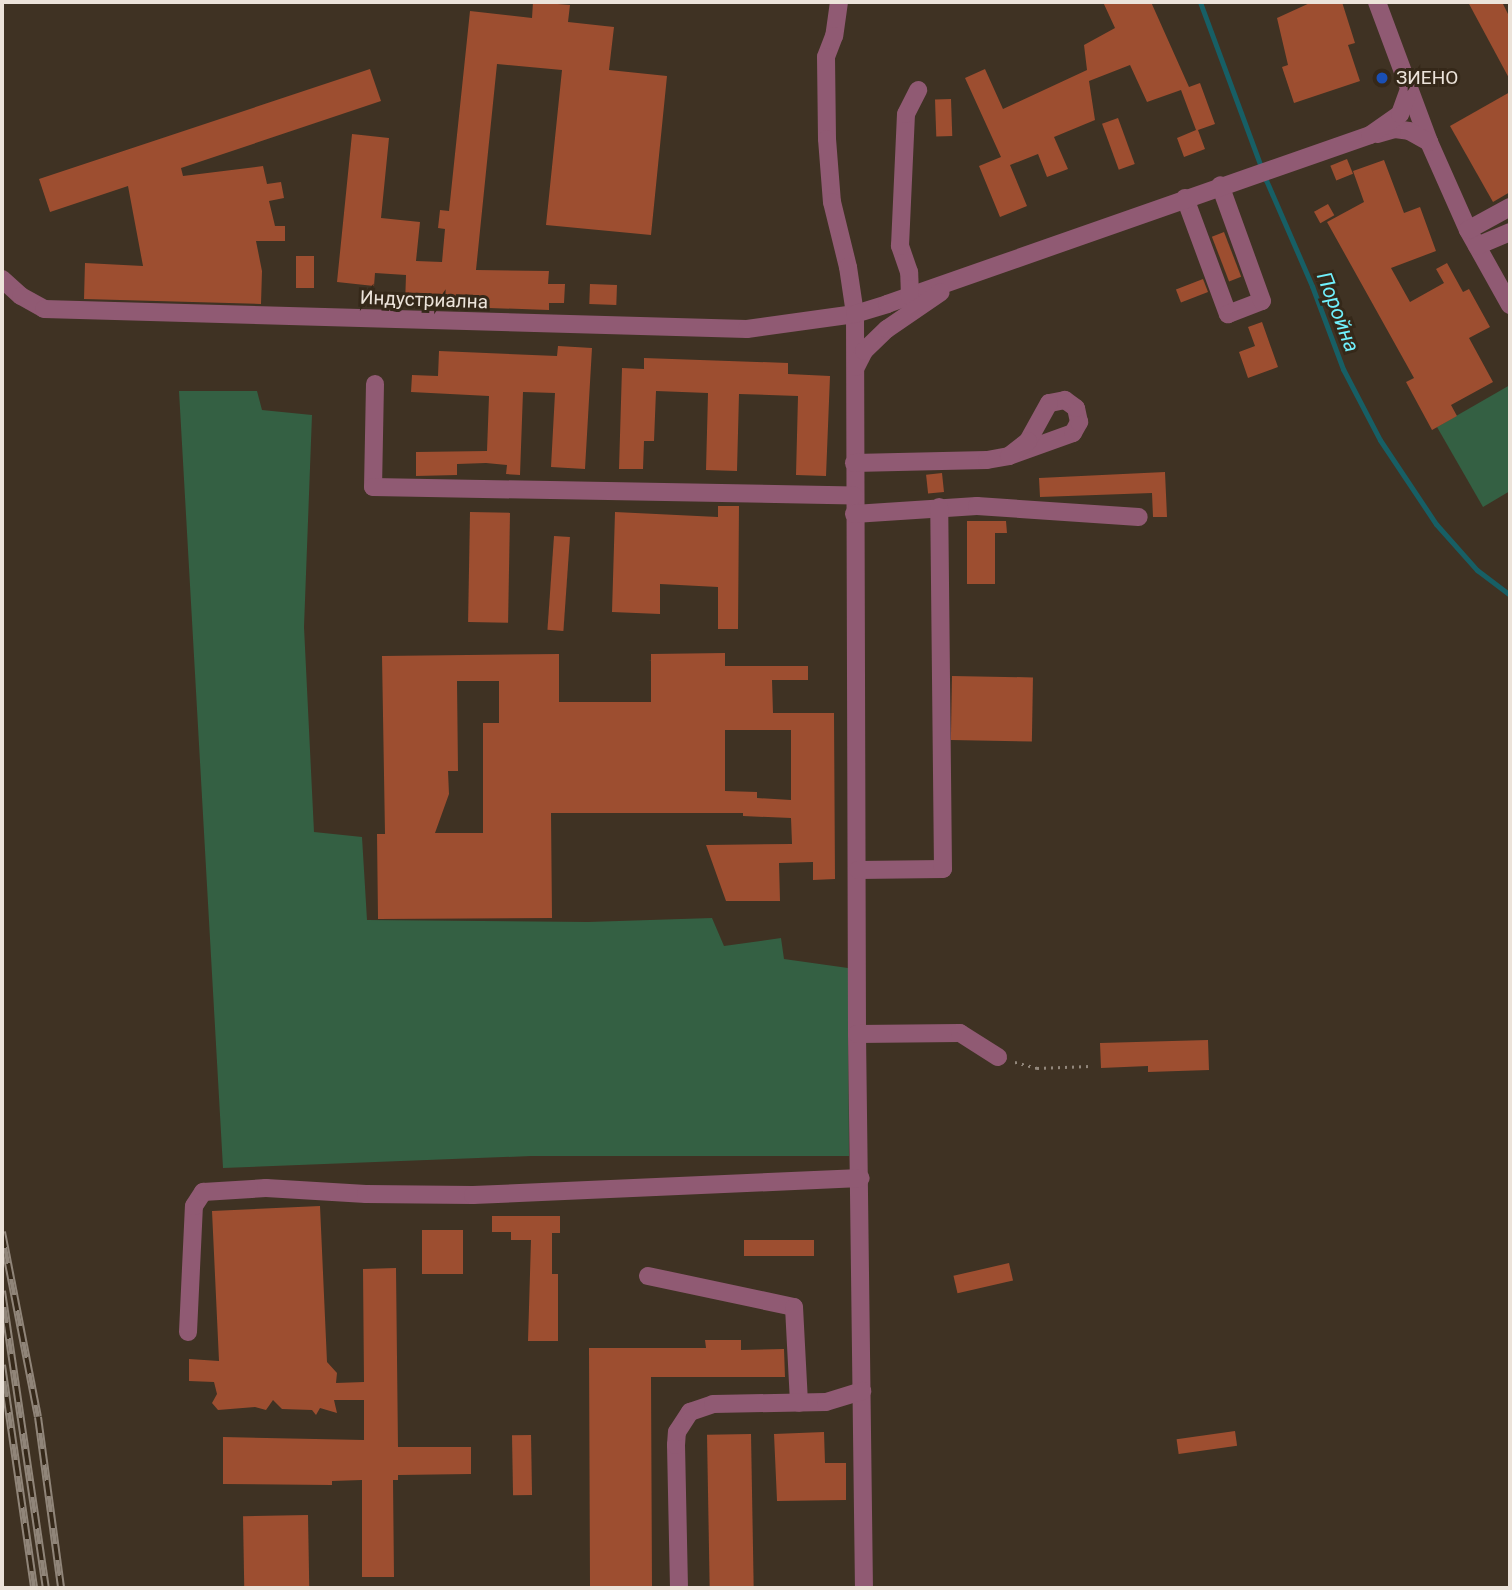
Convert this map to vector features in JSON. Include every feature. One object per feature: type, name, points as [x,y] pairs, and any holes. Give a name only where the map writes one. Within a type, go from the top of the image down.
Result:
[{"type":"street","points":[[839,2],[834,36],[826,57],[832,202],[848,267],[855,314],[857,1034],[861,1178],[864,1588]]},
{"type":"street","points":[[1377,2],[1408,92],[1429,142],[1473,238],[1510,306]]},
{"type":"street","points":[[911,296],[909,272],[900,246],[906,114],[918,90]]},
{"type":"street","points":[[1370,135],[1400,114],[1408,92]]},
{"type":"street","points":[[855,370],[864,351],[887,329],[963,277],[1220,185],[1370,135],[1395,130],[1409,131],[1429,142]]},
{"type":"street","points":[[1185,198],[1228,314],[1262,301],[1220,185]]},
{"type":"street","points":[[1473,238],[1510,207]]},
{"type":"street","points":[[1473,238],[1510,232]]},
{"type":"street","name":"Индустриална","points":[[2,279],[21,296],[44,309],[747,329],[855,314],[963,277]]},
{"type":"street","points":[[375,384],[373,487],[1051,509],[1139,517]]},
{"type":"street","points":[[854,463],[987,460],[1009,456]]},
{"type":"street","points":[[858,870],[943,869],[939,507]]},
{"type":"street","points":[[857,1034],[960,1033],[998,1057]]},
{"type":"street","points":[[188,1332],[194,1206],[203,1192],[265,1188],[366,1194],[473,1195],[861,1178]]},
{"type":"street","points":[[648,1276],[794,1307],[799,1402]]},
{"type":"street","points":[[679,1588],[676,1445],[682,1421],[701,1406],[713,1404],[826,1402],[863,1391]]},
{"type":"path","points":[[998,1057],[1037,1068],[1090,1066]]},
{"type":"green space","points":[[1510,385],[1510,491],[1483,507],[1437,427]]},
{"type":"green space","points":[[179,391],[257,391],[262,410],[312,415],[304,627],[314,832],[362,837],[367,920],[588,922],[712,918],[724,946],[781,938],[784,959],[848,968],[849,1156],[531,1156],[223,1168]]},
{"type":"building","points":[[533,2],[570,5],[568,22],[614,27],[609,70],[667,76],[651,235],[546,225],[562,70],[497,64],[476,270],[549,271],[548,284],[565,284],[564,303],[549,303],[549,310],[405,305],[406,275],[375,273],[374,286],[337,282],[352,134],[389,138],[381,218],[420,222],[416,261],[442,262],[445,229],[438,228],[440,210],[449,211],[470,11],[532,18]]},
{"type":"building","points":[[1103,2],[1151,2],[1189,87],[1200,83],[1215,124],[1198,130],[1205,149],[1184,157],[1177,138],[1196,130],[1181,90],[1147,102],[1130,65],[1089,81],[1095,120],[1054,137],[1068,169],[1047,177],[1038,154],[1010,165],[1027,206],[1000,217],[979,166],[1001,157],[965,78],[985,69],[1003,109],[1087,70],[1084,45],[1115,28]]},
{"type":"building","points":[[1312,2],[1342,2],[1355,43],[1348,45],[1360,81],[1294,103],[1282,67],[1288,65],[1277,18]]},
{"type":"building","points":[[1468,2],[1502,2],[1510,18],[1510,80]]},
{"type":"building","points":[[370,69],[381,101],[181,168],[183,176],[263,166],[267,184],[281,182],[284,198],[269,201],[275,226],[285,226],[285,241],[256,241],[262,271],[261,304],[84,299],[85,263],[143,266],[128,186],[50,212],[39,179]]},
{"type":"building","points":[[1510,92],[1510,192],[1493,202],[1450,126]]},
{"type":"building","points":[[951,99],[952,136],[936,137],[935,100]]},
{"type":"building","points":[[1118,118],[1135,164],[1119,170],[1102,124]]},
{"type":"building","points":[[1347,159],[1353,174],[1336,181],[1330,166]]},
{"type":"building","points":[[1384,160],[1404,213],[1420,207],[1436,251],[1391,268],[1410,302],[1444,283],[1436,269],[1447,263],[1463,292],[1469,289],[1490,327],[1469,338],[1493,382],[1451,405],[1457,416],[1432,430],[1406,382],[1414,378],[1327,222],[1364,202],[1353,171]]},
{"type":"building","points":[[1328,204],[1334,215],[1320,223],[1314,212]]},
{"type":"building","points":[[1224,232],[1241,277],[1229,281],[1212,237]]},
{"type":"building","points":[[296,256],[314,256],[314,288],[296,288]]},
{"type":"building","points":[[1203,279],[1208,292],[1181,302],[1176,289]]},
{"type":"building","points":[[590,284],[617,285],[616,305],[589,304]]},
{"type":"building","points":[[1262,322],[1278,367],[1248,378],[1239,352],[1255,346],[1248,327]]},
{"type":"building","points":[[558,346],[592,348],[585,469],[551,467],[555,393],[523,392],[520,475],[506,474],[507,465],[486,463],[457,464],[457,475],[416,476],[416,452],[487,451],[489,396],[411,392],[412,375],[438,376],[439,351],[557,356]]},
{"type":"building","points":[[644,358],[788,363],[788,374],[830,376],[826,476],[796,475],[798,396],[739,394],[737,471],[706,470],[708,393],[656,391],[654,441],[644,441],[643,469],[619,469],[622,368],[644,369]]},
{"type":"building","points":[[1165,472],[1167,517],[1153,517],[1152,493],[1040,497],[1039,478]]},
{"type":"building","points":[[942,473],[944,492],[928,494],[926,475]]},
{"type":"building","points":[[718,506],[739,506],[738,629],[718,629],[718,587],[660,584],[660,614],[612,612],[615,512],[718,517]]},
{"type":"building","points":[[470,512],[510,513],[508,623],[468,622]]},
{"type":"building","points":[[967,521],[1006,521],[1007,533],[995,533],[995,584],[967,584]]},
{"type":"building","points":[[554,536],[570,537],[563,631],[547,630]]},
{"type":"building","points":[[725,653],[725,666],[808,666],[808,680],[772,680],[773,713],[834,713],[835,879],[813,880],[813,862],[779,863],[780,901],[726,901],[706,845],[792,844],[791,818],[743,816],[743,813],[551,813],[552,918],[378,919],[377,834],[385,834],[382,656],[559,654],[559,702],[651,702],[651,654]],"holes":[[[457,681],[499,681],[499,723],[483,723],[483,833],[435,833],[449,794],[448,771],[458,771]],[[725,730],[791,730],[791,800],[757,798],[757,792],[725,791]]]},
{"type":"building","points":[[952,676],[1033,677],[1032,741],[951,740]]},
{"type":"building","points":[[1208,1040],[1209,1070],[1148,1072],[1148,1066],[1101,1068],[1100,1043]]},
{"type":"building","points":[[320,1206],[327,1362],[337,1373],[336,1383],[364,1382],[363,1269],[396,1268],[398,1447],[471,1447],[471,1474],[398,1475],[398,1480],[393,1480],[394,1577],[362,1577],[362,1480],[332,1481],[332,1485],[223,1484],[223,1437],[364,1440],[364,1400],[334,1400],[337,1413],[320,1408],[316,1415],[312,1410],[282,1409],[273,1400],[266,1410],[255,1407],[218,1410],[212,1403],[217,1394],[214,1382],[189,1381],[189,1359],[219,1361],[212,1211]]},
{"type":"building","points":[[492,1216],[560,1216],[560,1233],[552,1233],[552,1274],[558,1274],[558,1341],[528,1341],[531,1240],[511,1240],[511,1232],[492,1232]]},
{"type":"building","points":[[422,1230],[463,1230],[463,1274],[422,1274]]},
{"type":"building","points":[[744,1240],[814,1240],[814,1256],[744,1256]]},
{"type":"building","points":[[1009,1263],[1013,1281],[958,1293],[953,1276]]},
{"type":"building","points":[[705,1340],[741,1340],[741,1350],[784,1349],[785,1377],[651,1377],[652,1588],[590,1588],[589,1348],[706,1348]]},
{"type":"building","points":[[1235,1431],[1237,1446],[1179,1454],[1177,1439]]},
{"type":"building","points":[[824,1432],[825,1463],[846,1463],[846,1500],[777,1501],[774,1434]]},
{"type":"building","points":[[751,1434],[754,1588],[710,1588],[707,1435]]},
{"type":"building","points":[[512,1435],[531,1435],[532,1495],[513,1495]]},
{"type":"building","points":[[308,1515],[309,1588],[244,1588],[243,1516]]},
{"type":"waterway","name":"Поройна","points":[[1200,2],[1266,180],[1312,286],[1343,369],[1380,440],[1436,524],[1477,570],[1510,595]]},
{"type":"railway","points":[[2,1232],[38,1417],[61,1588]]},
{"type":"railway","points":[[2,1291],[46,1588]]},
{"type":"railway","points":[[2,1365],[34,1588]]},
{"type":"place","name":"ЗИЕНО","points":[[1382,78]]}]
